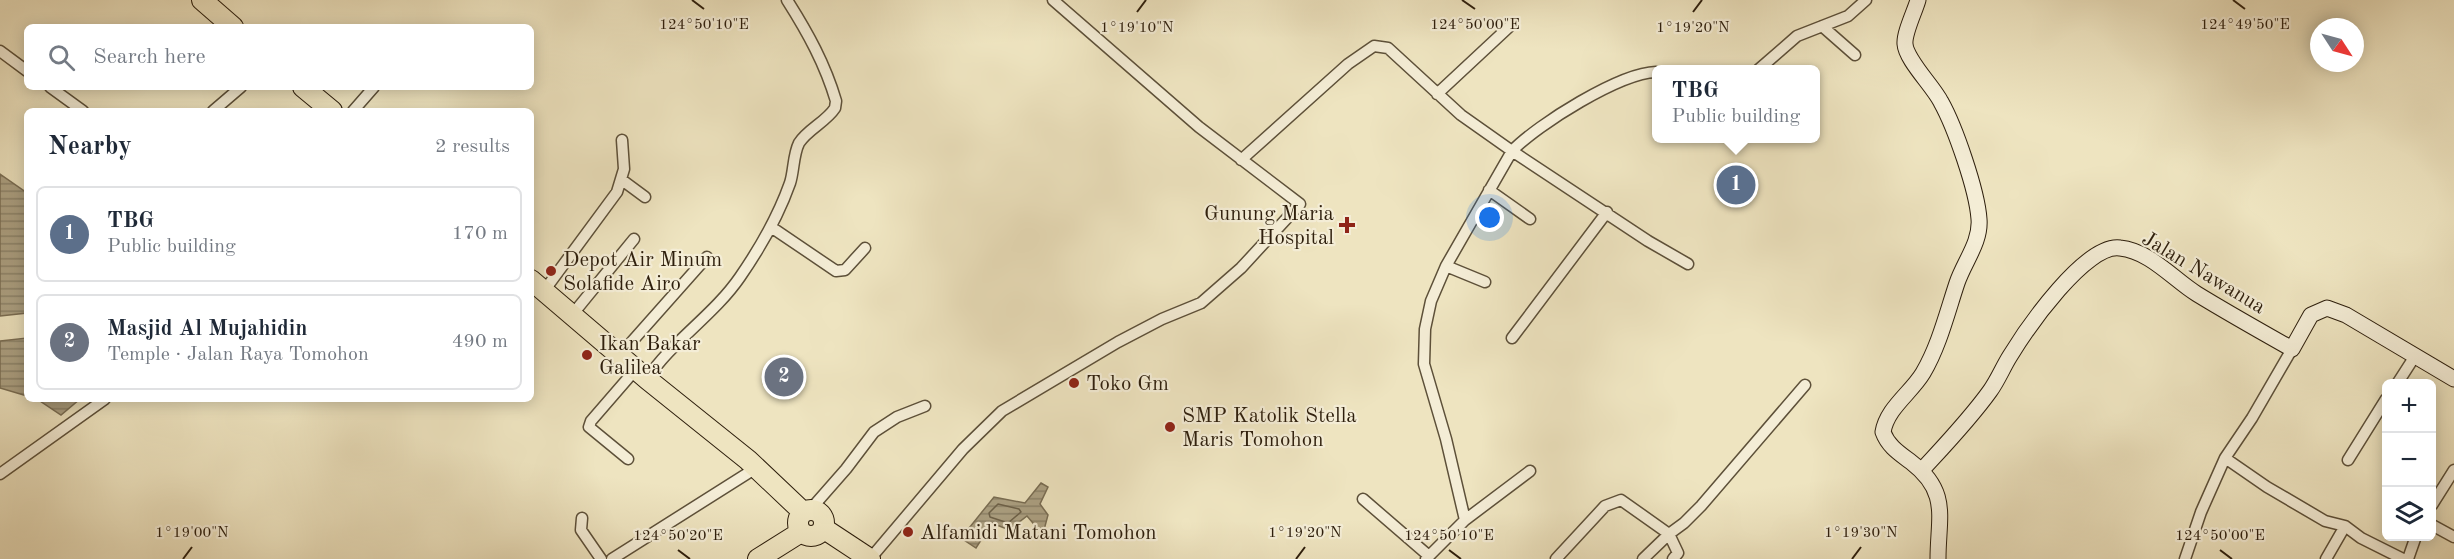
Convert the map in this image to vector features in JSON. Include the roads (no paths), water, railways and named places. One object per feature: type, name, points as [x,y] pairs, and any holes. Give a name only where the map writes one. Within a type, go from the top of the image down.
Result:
[{"type":"highway","points":[[202,0],[230,24]]},
{"type":"highway","points":[[307,90],[328,108]]},
{"type":"highway","points":[[538,285],[641,374],[807,511],[820,514],[824,521],[818,534],[811,536],[801,532]]},
{"type":"highway","points":[[801,532],[798,522],[807,511]]},
{"type":"highway","points":[[822,528],[870,559]]},
{"type":"highway","points":[[758,559],[801,532]]},
{"type":"street","points":[[628,459],[589,427],[591,421],[641,374],[656,365],[701,322],[739,279],[771,227],[791,180],[800,142],[831,114],[836,101],[812,39],[787,0]]},
{"type":"street","points":[[870,559],[963,449],[1002,411],[1118,342],[1162,319],[1201,303],[1241,268],[1300,204],[1298,200],[1241,160],[1149,85],[1053,0]]},
{"type":"street","points":[[1763,65],[1797,36],[1848,16],[1866,0]]},
{"type":"street","points":[[1918,0],[1905,44],[1910,56],[1941,101],[1950,120],[1969,176],[1980,222],[1974,246],[1961,271],[1924,371],[1910,392],[1884,422],[1883,432],[1893,448],[1922,470],[1939,495],[1942,510],[1938,559]]},
{"type":"street","points":[[1437,94],[1510,26]]},
{"type":"street","points":[[1822,26],[1855,56]]},
{"type":"street","points":[[1241,160],[1347,64],[1374,46],[1388,48],[1461,115],[1648,241],[1688,264]]},
{"type":"street","points":[[0,51],[24,68]]},
{"type":"street","points":[[1465,520],[1446,439],[1424,364],[1425,329],[1431,301],[1446,266],[1512,151],[1535,131],[1615,84],[1636,75],[1652,73]]},
{"type":"street","points":[[54,90],[78,108]]},
{"type":"street","points":[[216,108],[238,90]]},
{"type":"street","points":[[356,108],[371,90]]},
{"type":"street","points":[[538,285],[600,217],[617,192],[624,169],[622,140]]},
{"type":"street","points":[[622,180],[645,197]]},
{"type":"street","points":[[1489,190],[1530,219]]},
{"type":"street","points":[[1512,338],[1607,212]]},
{"type":"street","points":[[771,227],[836,270],[845,270],[864,248]]},
{"type":"street","points":[[572,315],[634,239]]},
{"type":"street","name":"Jalan Nawanua","points":[[1922,470],[1985,397],[2019,342],[2054,295],[2085,261],[2110,248],[2133,251],[2153,262],[2195,292],[2292,349]]},
{"type":"street","points":[[620,354],[707,257]]},
{"type":"street","points":[[1446,266],[1485,282]]},
{"type":"street","points":[[2185,559],[2201,512],[2225,458],[2252,418],[2311,315],[2327,308],[2346,315],[2454,379]]},
{"type":"street","points":[[2400,379],[2415,356]]},
{"type":"street","points":[[1643,559],[1701,506],[1805,385]]},
{"type":"street","points":[[0,474],[101,402]]},
{"type":"street","points":[[2348,460],[2382,405]]},
{"type":"street","points":[[807,511],[846,469],[874,432],[897,417],[925,406]]},
{"type":"street","points":[[2225,458],[2267,487],[2325,521],[2345,526],[2361,538],[2403,559]]},
{"type":"street","points":[[612,559],[756,468]]},
{"type":"street","points":[[2436,499],[2454,470]]},
{"type":"street","points":[[1363,499],[1427,558],[1465,520],[1530,471]]},
{"type":"street","points":[[1556,559],[1605,506],[1616,500],[1621,500],[1669,534],[1678,553],[1673,559]]},
{"type":"street","points":[[582,518],[581,530],[601,559]]},
{"type":"street","points":[[2326,559],[2345,526]]},
{"type":"street","points":[[2436,527],[2454,537]]},
{"type":"street","points":[[2408,559],[2415,541]]},
{"type":"water","points":[[0,174],[24,191],[24,313],[0,316]]},
{"type":"water","points":[[24,338],[24,395],[0,388],[0,341]]},
{"type":"water","points":[[42,402],[76,402],[61,415]]},
{"type":"water","points":[[1041,483],[1048,487],[1040,504],[1048,515],[1044,530],[1038,529],[1027,516],[1009,530],[992,523],[976,548],[961,538],[994,497],[1025,503]]},
{"type":"place","name":"TBG","points":[[1736,185]]},
{"type":"place","name":"Gunung Maria Hospital","points":[[1347,225]]},
{"type":"place","name":"Depot Air Minum Solafide Airo","points":[[551,271]]},
{"type":"place","name":"Ikan Bakar Galilea","points":[[587,355]]},
{"type":"place","name":"Masjid Al Mujahidin","points":[[784,377]]},
{"type":"place","name":"Toko Gm","points":[[1074,383]]},
{"type":"place","name":"SMP Katolik Stella Maris Tomohon","points":[[1170,427]]},
{"type":"place","name":"Alfamidi Matani Tomohon","points":[[908,532]]}]
